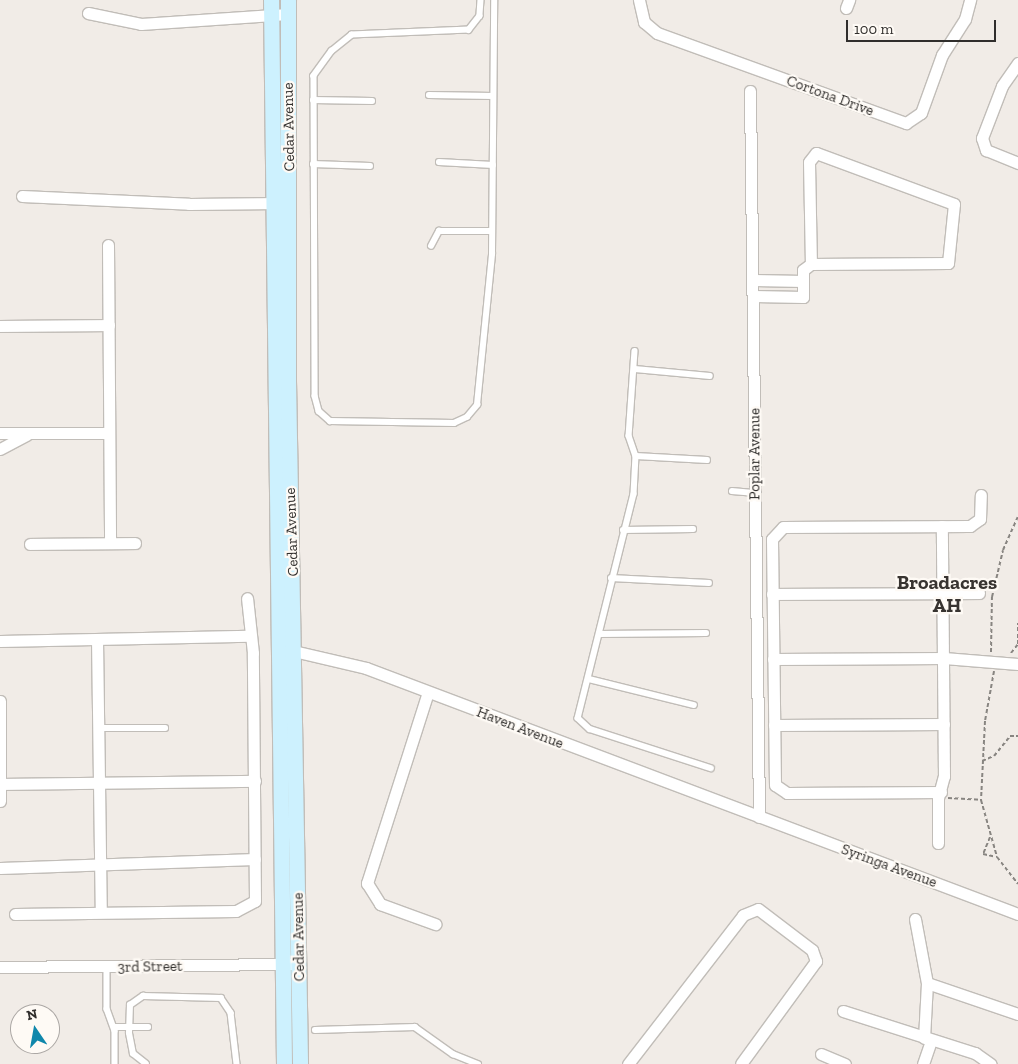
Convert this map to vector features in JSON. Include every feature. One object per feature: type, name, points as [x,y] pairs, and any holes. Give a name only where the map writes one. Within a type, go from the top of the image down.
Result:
[{"type":"main road","name":"Cedar Avenue","points":[[271,6],[274,203],[284,452],[295,649],[300,1064]]},
{"type":"main road","name":"Cedar Avenue","points":[[284,1064],[278,649],[290,203],[288,7]]},
{"type":"street","name":"Cortona Drive","points":[[639,0],[644,22],[657,33],[906,123],[921,113],[942,55],[965,19],[970,0]]},
{"type":"street","points":[[88,13],[141,24],[271,6],[288,7]]},
{"type":"street","points":[[1018,63],[1002,86],[982,138],[986,150],[1018,163]]},
{"type":"street","name":"Poplar Avenue","points":[[750,91],[754,280],[759,817]]},
{"type":"street","points":[[754,296],[803,297],[803,270],[811,264],[945,264],[952,256],[954,204],[816,153],[809,162],[811,264]]},
{"type":"street","points":[[22,196],[188,204],[290,203]]},
{"type":"street","points":[[108,245],[110,543]]},
{"type":"street","points":[[754,280],[803,281]]},
{"type":"street","points":[[0,326],[109,325]]},
{"type":"street","points":[[0,433],[26,435],[109,433]]},
{"type":"street","points":[[0,449],[26,435]]},
{"type":"street","points":[[941,792],[781,791],[773,779],[772,539],[779,528],[942,526],[978,522],[981,495]]},
{"type":"street","points":[[938,842],[944,724],[942,526]]},
{"type":"street","points":[[30,544],[135,543]]},
{"type":"street","points":[[772,594],[979,593]]},
{"type":"street","points":[[15,914],[246,909],[256,898],[255,781],[247,598]]},
{"type":"street","points":[[0,641],[249,636]]},
{"type":"street","points":[[97,639],[101,912]]},
{"type":"street","name":"Haven Avenue","points":[[278,649],[295,649],[341,660],[759,817]]},
{"type":"street","points":[[773,659],[944,658],[1013,663]]},
{"type":"street","points":[[428,692],[396,804],[367,883],[380,904],[435,924]]},
{"type":"street","points":[[0,701],[0,801]]},
{"type":"street","points":[[774,725],[944,724]]},
{"type":"street","points":[[0,784],[255,781]]},
{"type":"street","name":"Syringa Avenue","points":[[759,817],[1018,914]]},
{"type":"street","points":[[0,868],[99,862],[255,859]]},
{"type":"street","points":[[628,1064],[743,914],[758,909],[812,950],[816,961],[741,1064]]},
{"type":"street","points":[[915,919],[927,983],[927,1040],[923,1064]]},
{"type":"street","name":"3rd Street","points":[[0,967],[107,968],[299,963]]},
{"type":"street","points":[[927,983],[1018,1014]]},
{"type":"street","points":[[843,1011],[927,1040],[975,1053],[990,1064]]},
{"type":"street","points":[[821,1054],[846,1064]]},
{"type":"lane","points":[[481,0],[480,16],[469,30],[359,33],[347,38],[316,70],[313,100],[315,399],[320,413],[330,421],[454,423],[469,416],[478,399],[492,231],[494,0]]},
{"type":"lane","points":[[429,95],[493,96]]},
{"type":"lane","points":[[313,100],[372,101]]},
{"type":"lane","points":[[439,162],[493,165]]},
{"type":"lane","points":[[313,164],[370,166]]},
{"type":"lane","points":[[431,246],[440,231],[492,231]]},
{"type":"lane","points":[[635,351],[629,436],[636,456],[634,494],[622,530],[589,679],[577,713],[584,726],[711,768]]},
{"type":"lane","points":[[635,369],[710,376]]},
{"type":"lane","points":[[636,456],[707,460]]},
{"type":"lane","points":[[732,490],[756,493]]},
{"type":"lane","points":[[622,530],[693,529]]},
{"type":"lane","points":[[611,578],[709,583]]},
{"type":"lane","points":[[599,634],[706,633]]},
{"type":"lane","points":[[589,679],[694,705]]},
{"type":"lane","points":[[98,728],[165,728]]},
{"type":"lane","points":[[107,968],[107,1009],[114,1027],[115,1064]]},
{"type":"lane","points":[[146,1064],[130,1048],[130,1005],[138,997],[216,996],[231,1013],[237,1064]]},
{"type":"lane","points":[[114,1027],[148,1027]]},
{"type":"lane","points":[[315,1030],[416,1027],[453,1054],[478,1064]]},
{"type":"path","points":[[1018,517],[1003,550],[992,597],[992,660],[994,674],[982,761],[981,800],[997,858],[1009,877],[1018,884]]},
{"type":"path","points":[[1013,663],[1018,644],[1018,623]]},
{"type":"path","points":[[982,761],[994,756],[1013,736],[1018,736]]},
{"type":"path","points":[[941,792],[950,799],[981,800]]},
{"type":"path","points":[[990,837],[983,854],[997,858]]},
{"type":"district","name":"Broadacres AH","points":[[947,594]]}]
